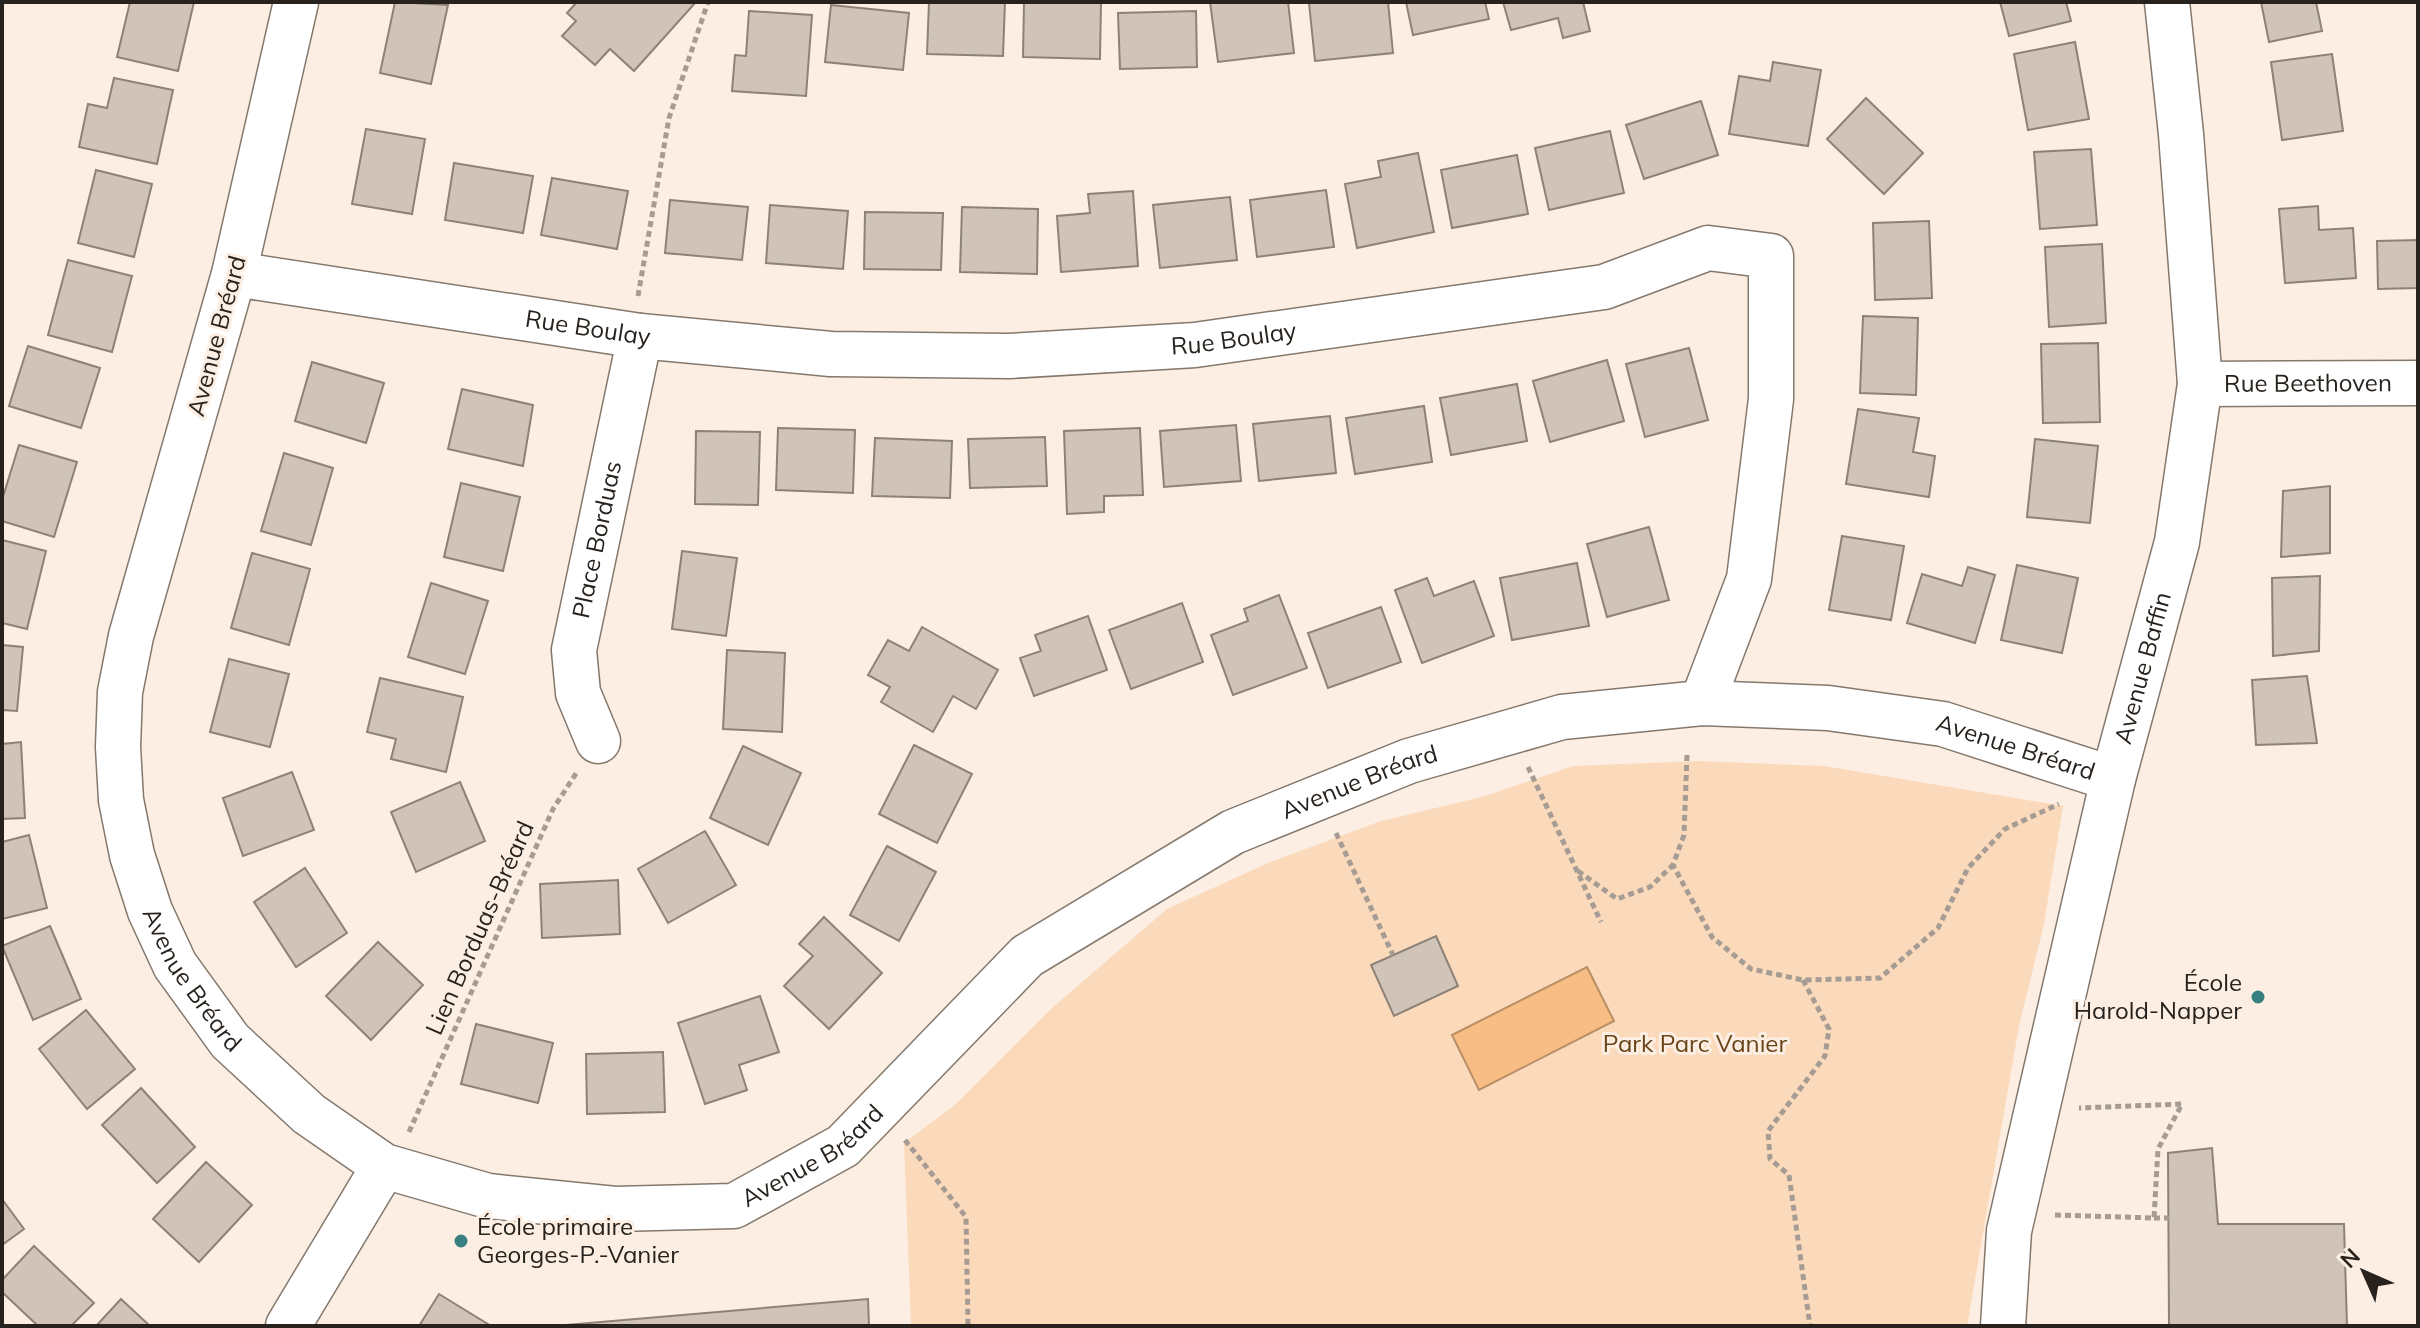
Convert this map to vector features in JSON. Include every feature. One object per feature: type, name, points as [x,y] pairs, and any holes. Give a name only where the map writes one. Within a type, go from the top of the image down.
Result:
[{"type":"street","name":"Avenue Bréard","points":[[296,2],[234,274],[131,636],[118,720],[121,800],[132,855],[150,911],[175,965],[209,1016],[280,1090],[488,1196],[615,1209],[734,1206],[843,1146],[1027,956],[1233,832],[1409,761],[1562,717],[1702,703],[1828,708],[1943,724],[2113,779]]},
{"type":"street","name":"Avenue Baffin","points":[[2003,1326],[2013,1214],[2113,779],[2177,542],[2200,384],[2181,134],[2167,2]]},
{"type":"street","name":"Rue Boulay","points":[[234,274],[640,336],[831,354],[1009,356],[1195,345],[1604,287],[1708,248],[1771,256],[1771,399],[1749,579],[1702,703]]},
{"type":"street","name":"Place Borduas","points":[[598,741],[578,693],[574,650],[640,336]]},
{"type":"street","name":"Rue Beethoven","points":[[2200,384],[2418,383]]},
{"type":"street","points":[[288,1326],[396,1151]]},
{"type":"path","points":[[640,336],[637,304],[669,118],[708,2]]},
{"type":"path","points":[[1511,732],[1601,922]]},
{"type":"path","name":"Lien Borduas-Bréard","points":[[396,1151],[553,809],[598,741]]},
{"type":"path","points":[[1577,870],[1617,899],[1650,887],[1673,865],[1684,835],[1687,755]]},
{"type":"path","points":[[1319,797],[1393,955]]},
{"type":"path","points":[[1673,865],[1712,937],[1751,969],[1803,980],[1880,978],[1938,928],[1968,868],[2005,829],[2067,800]]},
{"type":"path","points":[[1803,980],[1829,1029],[1825,1056],[1768,1131],[1770,1159],[1789,1175],[1810,1326]]},
{"type":"path","points":[[2038,1109],[2182,1104],[2158,1149],[2154,1218]]},
{"type":"path","points":[[880,1109],[966,1217],[968,1326]]},
{"type":"path","points":[[2013,1214],[2169,1218]]},
{"type":"green space","name":"Park Parc Vanier","points":[[1699,761],[1825,766],[2063,806],[2044,924],[2019,1026],[1967,1326],[911,1326],[904,1143],[956,1104],[1052,1008],[1167,909],[1268,863],[1381,821],[1482,797],[1573,766]]},
{"type":"shaded area","points":[[1587,967],[1614,1021],[1479,1090],[1452,1035]]},
{"type":"building","points":[[130,2],[194,2],[178,71],[117,57]]},
{"type":"building","points":[[395,2],[448,5],[431,84],[380,73]]},
{"type":"building","points":[[577,2],[696,2],[634,71],[610,49],[595,65],[562,36],[576,21],[567,13]]},
{"type":"building","points":[[929,2],[1005,2],[1003,56],[927,54]]},
{"type":"building","points":[[1024,2],[1101,2],[1100,59],[1023,57]]},
{"type":"building","points":[[1210,2],[1288,2],[1294,53],[1218,62]]},
{"type":"building","points":[[1388,2],[1393,53],[1315,61],[1309,3]]},
{"type":"building","points":[[1406,2],[1485,2],[1489,19],[1413,35]]},
{"type":"building","points":[[1503,2],[1583,2],[1590,31],[1563,38],[1558,18],[1511,30]]},
{"type":"building","points":[[2000,2],[2066,2],[2071,21],[2009,36]]},
{"type":"building","points":[[2261,2],[2316,2],[2322,31],[2269,42]]},
{"type":"building","points":[[831,5],[909,13],[903,70],[825,62]]},
{"type":"building","points":[[749,11],[812,15],[806,96],[732,91],[735,55],[746,56]]},
{"type":"building","points":[[1196,11],[1197,67],[1120,69],[1118,13]]},
{"type":"building","points":[[2075,42],[2089,119],[2028,130],[2014,54]]},
{"type":"building","points":[[2332,54],[2343,131],[2282,140],[2271,62]]},
{"type":"building","points":[[1773,62],[1821,70],[1808,146],[1729,134],[1739,76],[1770,81]]},
{"type":"building","points":[[114,78],[173,90],[157,164],[79,147],[88,104],[107,108]]},
{"type":"building","points":[[1866,98],[1923,153],[1884,194],[1827,139]]},
{"type":"building","points":[[1701,101],[1718,155],[1644,179],[1626,125]]},
{"type":"building","points":[[366,129],[425,139],[412,214],[352,204]]},
{"type":"building","points":[[1610,131],[1624,193],[1549,210],[1535,148]]},
{"type":"building","points":[[2091,149],[2097,225],[2040,229],[2034,152]]},
{"type":"building","points":[[1418,153],[1434,232],[1357,248],[1345,184],[1381,177],[1378,161]]},
{"type":"building","points":[[1517,155],[1528,214],[1452,228],[1441,170]]},
{"type":"building","points":[[454,163],[533,176],[523,233],[445,220]]},
{"type":"building","points":[[96,170],[152,184],[134,257],[78,243]]},
{"type":"building","points":[[552,178],[628,191],[617,249],[541,235]]},
{"type":"building","points":[[1326,190],[1334,247],[1257,257],[1250,200]]},
{"type":"building","points":[[1133,191],[1138,266],[1061,272],[1057,216],[1090,213],[1088,194]]},
{"type":"building","points":[[1230,197],[1237,260],[1160,268],[1153,205]]},
{"type":"building","points":[[670,200],[748,207],[742,260],[665,253]]},
{"type":"building","points":[[770,205],[848,211],[843,269],[766,263]]},
{"type":"building","points":[[2318,206],[2319,230],[2353,228],[2356,278],[2285,283],[2279,209]]},
{"type":"building","points":[[962,207],[1038,209],[1037,274],[960,272]]},
{"type":"building","points":[[865,212],[943,213],[941,270],[864,269]]},
{"type":"building","points":[[1929,221],[1932,298],[1875,300],[1873,223]]},
{"type":"building","points":[[2418,240],[2418,288],[2378,289],[2377,241]]},
{"type":"building","points":[[2102,244],[2106,323],[2049,327],[2045,247]]},
{"type":"building","points":[[68,260],[132,276],[112,352],[48,335]]},
{"type":"building","points":[[1863,316],[1918,318],[1916,395],[1860,393]]},
{"type":"building","points":[[2098,343],[2100,422],[2043,423],[2041,344]]},
{"type":"building","points":[[28,346],[100,368],[81,428],[9,406]]},
{"type":"building","points":[[1689,348],[1708,420],[1645,437],[1626,364]]},
{"type":"building","points":[[1607,360],[1624,421],[1550,442],[1533,381]]},
{"type":"building","points":[[312,362],[384,383],[366,443],[295,421]]},
{"type":"building","points":[[1517,384],[1527,441],[1451,455],[1440,398]]},
{"type":"building","points":[[462,389],[533,405],[523,466],[448,449]]},
{"type":"building","points":[[1424,406],[1432,462],[1355,474],[1346,418]]},
{"type":"building","points":[[1858,409],[1919,418],[1913,452],[1935,456],[1929,497],[1846,484]]},
{"type":"building","points":[[1330,416],[1336,473],[1259,481],[1253,424]]},
{"type":"building","points":[[1236,425],[1241,481],[1164,487],[1160,431]]},
{"type":"building","points":[[778,428],[855,430],[853,493],[776,490]]},
{"type":"building","points":[[1140,428],[1143,495],[1104,496],[1104,512],[1067,514],[1064,431]]},
{"type":"building","points":[[696,431],[760,432],[758,505],[695,504]]},
{"type":"building","points":[[1045,437],[1047,486],[970,488],[968,439]]},
{"type":"building","points":[[875,438],[952,441],[950,498],[872,496]]},
{"type":"building","points":[[2035,439],[2098,446],[2090,523],[2027,517]]},
{"type":"building","points":[[19,445],[77,462],[54,537],[2,521],[2,500]]},
{"type":"building","points":[[284,453],[333,468],[311,545],[261,531]]},
{"type":"building","points":[[461,483],[520,497],[503,571],[444,557]]},
{"type":"building","points":[[2330,486],[2330,553],[2281,557],[2283,491]]},
{"type":"building","points":[[1649,527],[1669,600],[1607,617],[1587,544]]},
{"type":"building","points":[[1842,536],[1904,546],[1891,620],[1829,610]]},
{"type":"building","points":[[2,540],[46,551],[27,629],[2,623]]},
{"type":"building","points":[[682,551],[737,558],[726,636],[672,629]]},
{"type":"building","points":[[252,553],[310,569],[289,645],[231,628]]},
{"type":"building","points":[[1577,563],[1589,626],[1512,640],[1500,578]]},
{"type":"building","points":[[2017,565],[2078,578],[2062,653],[2001,640]]},
{"type":"building","points":[[1968,567],[1995,575],[1975,643],[1907,623],[1922,574],[1962,586]]},
{"type":"building","points":[[2320,576],[2319,651],[2273,656],[2272,578]]},
{"type":"building","points":[[1427,578],[1434,596],[1474,581],[1494,636],[1422,663],[1395,590]]},
{"type":"building","points":[[431,583],[488,601],[465,674],[408,657]]},
{"type":"building","points":[[1279,595],[1307,668],[1233,695],[1211,635],[1248,621],[1244,609]]},
{"type":"building","points":[[1182,603],[1203,662],[1131,689],[1109,630]]},
{"type":"building","points":[[1381,607],[1401,662],[1328,688],[1308,633]]},
{"type":"building","points":[[1088,616],[1107,670],[1034,696],[1020,658],[1041,651],[1035,635]]},
{"type":"building","points":[[922,627],[998,670],[976,709],[953,696],[933,732],[881,702],[890,687],[868,675],[888,640],[909,651]]},
{"type":"building","points":[[2,645],[23,647],[17,711],[2,710]]},
{"type":"building","points":[[727,650],[785,653],[782,732],[723,729]]},
{"type":"building","points":[[229,659],[289,674],[270,747],[210,732]]},
{"type":"building","points":[[2307,676],[2317,743],[2256,745],[2252,680]]},
{"type":"building","points":[[380,678],[463,697],[446,772],[391,759],[396,739],[367,732]]},
{"type":"building","points":[[21,742],[25,818],[2,819],[2,744]]},
{"type":"building","points":[[914,745],[972,774],[937,843],[879,814]]},
{"type":"building","points":[[743,746],[801,773],[768,845],[710,818]]},
{"type":"building","points":[[292,772],[314,830],[243,856],[223,798]]},
{"type":"building","points":[[460,782],[485,841],[416,872],[391,812]]},
{"type":"building","points":[[705,831],[736,885],[668,923],[638,869]]},
{"type":"building","points":[[29,835],[47,908],[2,919],[2,842]]},
{"type":"building","points":[[887,846],[936,872],[899,941],[850,915]]},
{"type":"building","points":[[305,868],[347,933],[296,967],[254,902]]},
{"type":"building","points":[[618,880],[620,934],[542,938],[540,884]]},
{"type":"building","points":[[824,917],[882,973],[829,1029],[784,986],[813,956],[799,944]]},
{"type":"building","points":[[50,926],[81,999],[33,1020],[2,946]]},
{"type":"building","points":[[1436,936],[1458,986],[1394,1016],[1371,965]]},
{"type":"building","points":[[378,942],[423,985],[371,1040],[326,996]]},
{"type":"building","points":[[760,996],[779,1052],[739,1065],[747,1090],[705,1104],[678,1023]]},
{"type":"building","points":[[86,1010],[135,1069],[87,1109],[39,1049]]},
{"type":"building","points":[[476,1024],[553,1043],[538,1103],[461,1084]]},
{"type":"building","points":[[663,1052],[665,1112],[587,1114],[586,1054]]},
{"type":"building","points":[[141,1088],[195,1147],[157,1183],[102,1125]]},
{"type":"building","points":[[2212,1148],[2218,1224],[2344,1224],[2347,1326],[2169,1326],[2168,1153]]},
{"type":"building","points":[[206,1162],[252,1205],[199,1262],[153,1219]]},
{"type":"building","points":[[2,1199],[24,1229],[2,1245]]},
{"type":"building","points":[[34,1246],[94,1303],[71,1326],[38,1326],[2,1292],[2,1280]]},
{"type":"building","points":[[439,1294],[491,1326],[419,1326]]},
{"type":"building","points":[[121,1299],[150,1326],[96,1326]]},
{"type":"building","points":[[868,1299],[869,1326],[554,1326]]},
{"type":"place","name":"École Harold-Napper","points":[[2258,997]]},
{"type":"place","name":"École primaire Georges-P.-Vanier","points":[[461,1241]]}]
